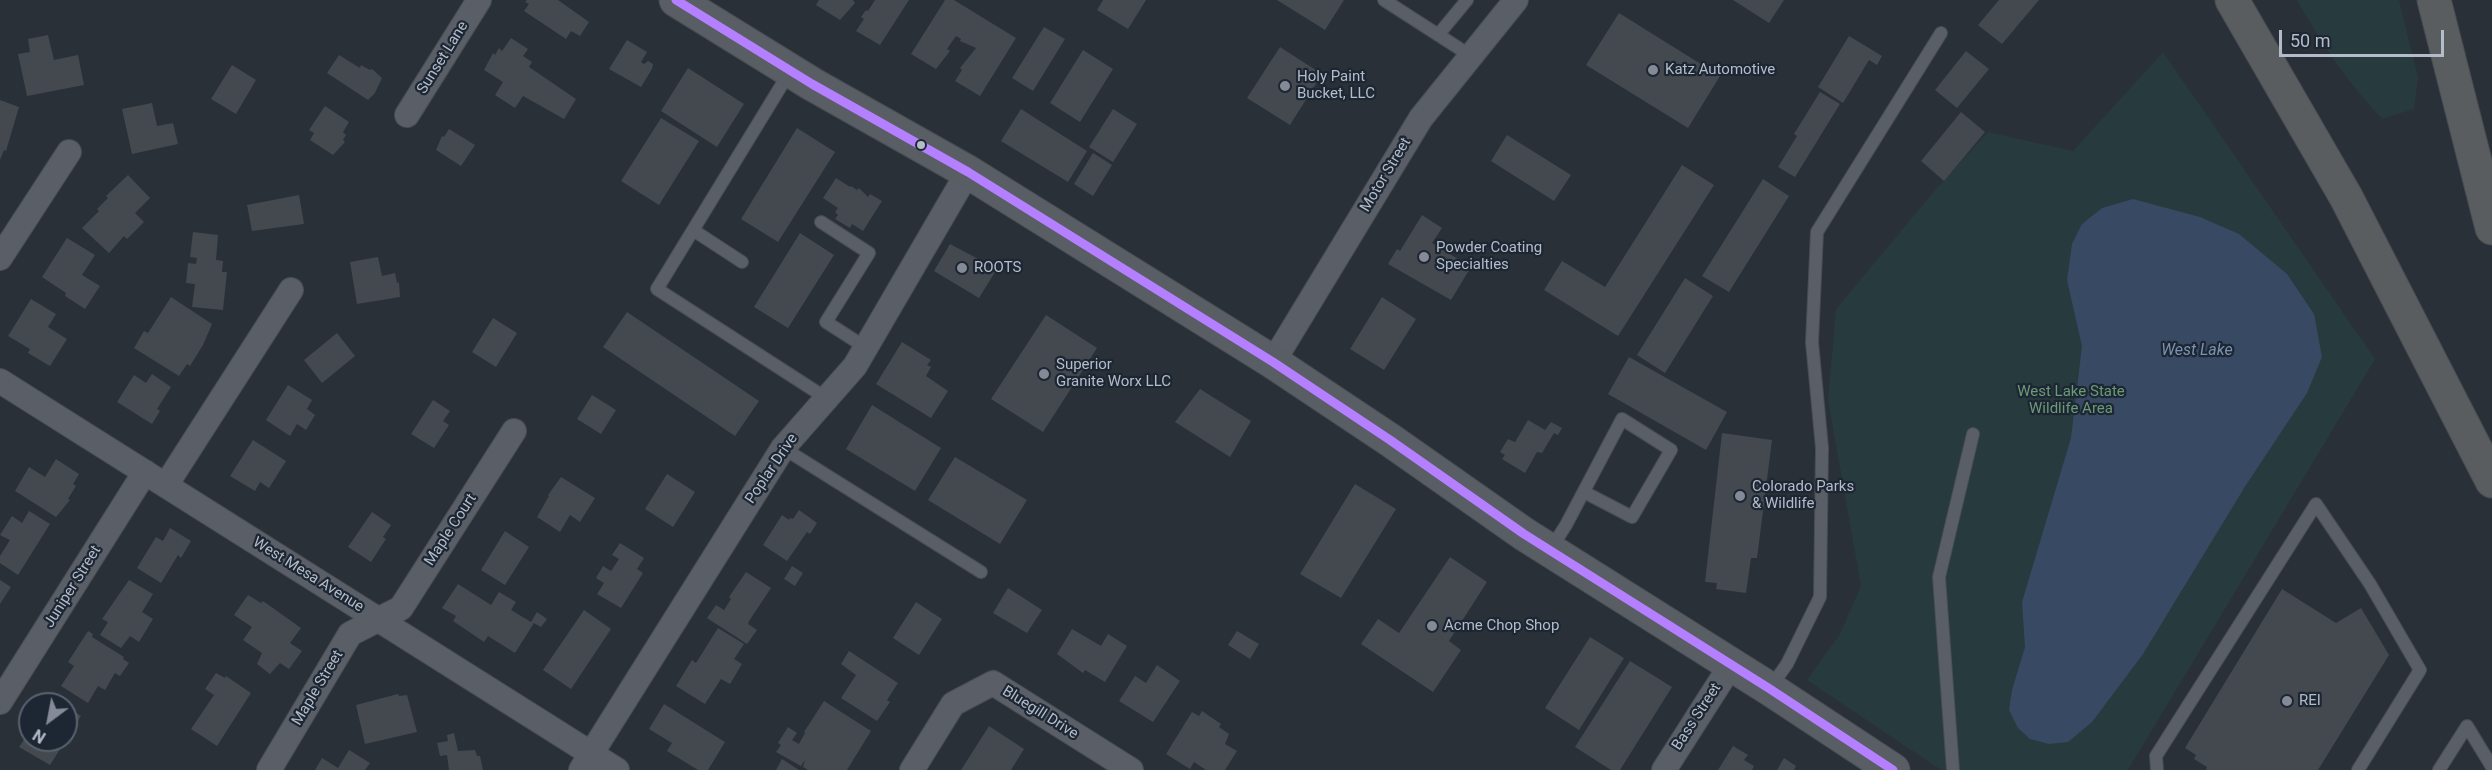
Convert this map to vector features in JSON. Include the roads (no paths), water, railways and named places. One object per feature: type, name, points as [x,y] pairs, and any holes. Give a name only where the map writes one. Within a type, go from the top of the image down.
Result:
[{"type":"highway","points":[[2232,0],[2346,197],[2492,481]]},
{"type":"highway","points":[[2434,0],[2492,228]]},
{"type":"street","name":"Sunset Lane","points":[[407,116],[479,0]]},
{"type":"street","points":[[676,0],[790,71],[968,172],[1273,362],[1550,550],[1893,770]]},
{"type":"street","name":"Motor Street","points":[[1273,362],[1421,117],[1516,0]]},
{"type":"street","points":[[0,258],[69,152]]},
{"type":"street","name":"Poplar Drive","points":[[586,762],[783,448],[855,366],[968,172]]},
{"type":"street","points":[[166,485],[291,290]]},
{"type":"street","name":"West Mesa Avenue","points":[[0,381],[379,620],[586,762],[617,770]]},
{"type":"street","name":"Maple Court","points":[[379,620],[401,608],[514,431]]},
{"type":"street","name":"Juniper Street","points":[[0,702],[145,472]]},
{"type":"street","name":"Maple Street","points":[[269,770],[350,634],[379,620]]},
{"type":"street","name":"Bass Street","points":[[1664,770],[1731,665]]},
{"type":"street","name":"Bluegill Drive","points":[[912,770],[953,704],[993,683],[1131,770]]},
{"type":"lane","points":[[1384,0],[1471,56]]},
{"type":"lane","points":[[1438,35],[1467,0]]},
{"type":"lane","points":[[1770,689],[1787,664],[1820,597],[1822,448],[1812,342],[1817,232],[1941,33]]},
{"type":"lane","points":[[790,71],[657,289],[826,398]]},
{"type":"lane","points":[[821,222],[869,253],[826,322],[866,347]]},
{"type":"lane","points":[[693,230],[742,262]]},
{"type":"lane","points":[[1550,550],[1584,492],[1622,419],[1671,450],[1632,517],[1584,492]]},
{"type":"lane","points":[[1953,770],[1940,577],[1973,435]]},
{"type":"lane","points":[[783,448],[981,572]]},
{"type":"lane","points":[[2157,770],[2156,756],[2316,504],[2370,584],[2420,670],[2358,770]]},
{"type":"lane","points":[[2439,770],[2467,726],[2492,767]]},
{"type":"water","name":"West Lake","points":[[2133,199],[2200,217],[2239,234],[2287,274],[2314,314],[2322,357],[2307,393],[2246,485],[2143,654],[2092,722],[2068,742],[2049,744],[2030,739],[2018,728],[2009,710],[2012,690],[2025,647],[2022,602],[2071,438],[2082,346],[2067,280],[2072,244],[2082,224],[2102,208]]},
{"type":"place","name":"Katz Automotive","points":[[1653,70]]},
{"type":"place","name":"Holy Paint Bucket, LLC","points":[[1285,86]]},
{"type":"place","name":"Powder Coating Specialties","points":[[1424,257]]},
{"type":"place","name":"ROOTS","points":[[962,268]]},
{"type":"place","name":"Superior Granite Worx LLC","points":[[1044,374]]},
{"type":"place","name":"Colorado Parks & Wildlife","points":[[1740,496]]},
{"type":"place","name":"Acme Chop Shop","points":[[1432,626]]},
{"type":"place","name":"REI","points":[[2287,701]]},
{"type":"park label","name":"West Lake State Wildlife Area","points":[[2071,400]]}]
